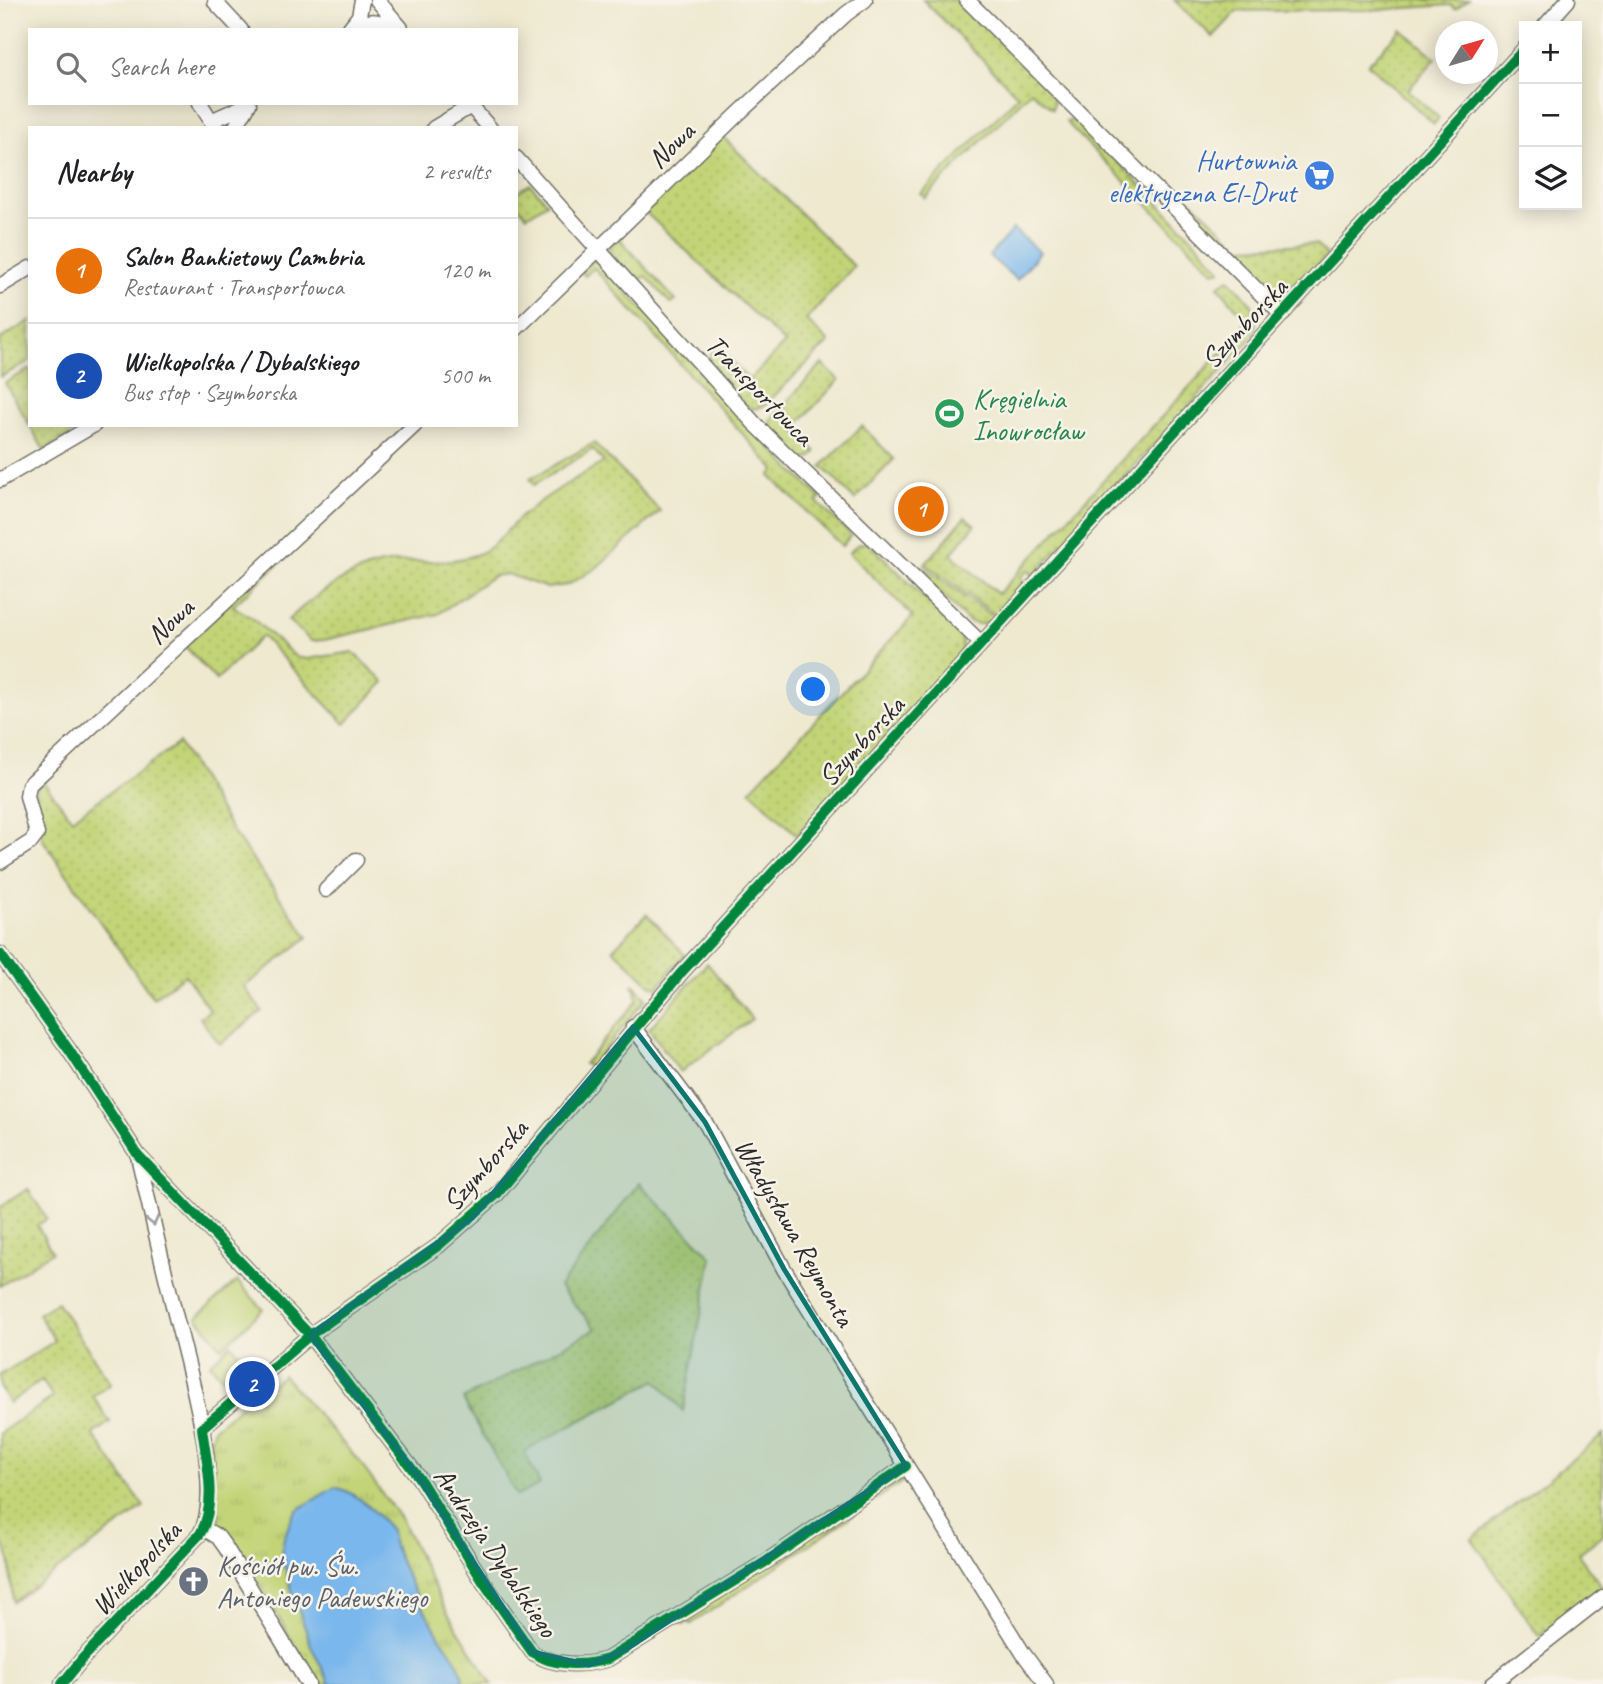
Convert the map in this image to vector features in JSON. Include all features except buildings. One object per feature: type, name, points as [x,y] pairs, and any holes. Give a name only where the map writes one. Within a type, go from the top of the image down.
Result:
[{"type":"street","points":[[350,28],[359,16],[362,0]]},
{"type":"street","points":[[377,0],[401,28]]},
{"type":"street","name":"Nowa","points":[[518,328],[737,115],[846,14],[865,0]]},
{"type":"street","points":[[967,0],[1282,315]]},
{"type":"street","points":[[1549,21],[1568,0]]},
{"type":"street","points":[[215,2],[238,28]]},
{"type":"street","points":[[353,28],[370,20],[385,23],[392,28]]},
{"type":"street","name":"Szymborska","points":[[202,1428],[310,1335],[438,1246],[497,1194],[633,1027],[1519,54]]},
{"type":"street","points":[[201,105],[213,124],[247,105]]},
{"type":"street","points":[[236,126],[248,105]]},
{"type":"street","points":[[437,126],[470,105],[488,126]]},
{"type":"street","name":"Transportowca","points":[[522,174],[598,250],[754,423],[981,643]]},
{"type":"street","points":[[0,286],[28,269]]},
{"type":"street","points":[[0,480],[91,427]]},
{"type":"street","name":"Nowa","points":[[0,862],[31,842],[37,834],[27,796],[29,785],[413,427]]},
{"type":"street","points":[[326,890],[356,860]]},
{"type":"street","points":[[0,954],[69,1050],[138,1154]]},
{"type":"street","name":"Władysława Reymonta","points":[[633,1027],[705,1122],[785,1269],[1023,1653],[1046,1684]]},
{"type":"street","name":"Andrzeja Dybalskiego","points":[[138,1154],[310,1335],[419,1478],[484,1583],[532,1652],[540,1657],[589,1665],[608,1660],[767,1561],[906,1466]]},
{"type":"street","name":"Wielkopolska","points":[[62,1684],[83,1658],[179,1557],[207,1521],[208,1492],[202,1428],[138,1154]]},
{"type":"street","points":[[203,1528],[218,1537],[226,1548],[308,1684]]},
{"type":"street","points":[[1492,1684],[1603,1597]]},
{"type":"highlighted area","points":[[633,1027],[705,1122],[784,1269],[906,1466],[625,1650],[589,1665],[532,1652],[419,1478],[310,1335],[472,1218]]},
{"type":"green space","points":[[923,0],[958,0],[1051,92],[1054,102],[1052,109],[1031,91],[925,198],[921,194],[1018,96]]},
{"type":"green space","points":[[1174,0],[1468,0],[1455,9],[1451,5],[1377,10],[1237,11],[1213,37]]},
{"type":"green space","points":[[1401,29],[1435,57],[1408,90],[1439,118],[1434,124],[1368,64]]},
{"type":"green space","points":[[1072,120],[1081,123],[1221,270],[1214,272],[1066,122]]},
{"type":"green space","points":[[722,136],[854,266],[806,320],[829,342],[764,406],[753,409],[746,406],[707,361],[712,351],[718,347],[749,380],[785,343],[645,212]]},
{"type":"green space","points":[[530,184],[547,203],[527,216],[518,206],[518,192]]},
{"type":"green space","points":[[1193,202],[1240,247],[1315,244],[1327,255],[1297,287],[1281,290],[1253,275],[1189,214],[1189,207]]},
{"type":"green space","points":[[622,236],[621,240],[676,301],[671,304],[646,276],[636,283],[608,250],[618,237]]},
{"type":"green space","points":[[596,259],[784,462],[821,498],[817,502],[851,535],[842,546],[770,476],[775,470],[594,268],[585,276],[581,271]]},
{"type":"green space","points":[[1229,279],[1253,306],[1256,314],[1255,330],[1250,340],[1033,576],[1028,570],[1020,578],[1026,584],[997,616],[925,564],[965,517],[975,525],[951,554],[998,594],[1244,328],[1244,317],[1218,286]]},
{"type":"green space","points":[[28,322],[28,362],[0,377],[0,339]]},
{"type":"green space","points":[[822,364],[839,380],[794,428],[816,452],[802,461],[771,428],[770,422]]},
{"type":"green space","points":[[28,370],[28,423],[5,383]]},
{"type":"green space","points":[[862,426],[894,459],[855,500],[822,466]]},
{"type":"green space","points":[[31,427],[83,427],[44,450]]},
{"type":"green space","points":[[594,443],[660,511],[595,569],[567,585],[547,588],[507,574],[493,576],[438,614],[324,640],[311,641],[288,620],[337,582],[365,569],[395,562],[456,560],[482,552],[533,507],[604,462],[593,449],[534,485],[530,479]]},
{"type":"green space","points":[[360,482],[362,485],[349,499],[233,606],[252,618],[296,657],[307,659],[353,652],[384,682],[345,724],[262,636],[216,680],[184,645]]},
{"type":"green space","points":[[868,542],[957,630],[962,641],[961,651],[958,659],[797,835],[750,790],[913,616],[849,553],[857,545]]},
{"type":"green space","points":[[923,567],[995,618],[981,624],[967,620],[926,580]]},
{"type":"green space","points":[[179,743],[233,832],[308,937],[244,987],[262,1011],[220,1044],[200,1018],[210,1010],[185,975],[153,998],[43,840],[34,800],[35,791],[43,781],[72,819]]},
{"type":"green space","points":[[647,914],[685,955],[658,987],[652,986],[613,949]]},
{"type":"green space","points":[[707,963],[752,1019],[680,1072],[649,1029]]},
{"type":"green space","points":[[634,984],[646,999],[590,1067],[584,1064],[637,1001],[636,990],[632,986]]},
{"type":"green space","points":[[639,1183],[712,1257],[683,1411],[656,1380],[524,1451],[540,1484],[517,1496],[463,1399],[596,1329],[559,1287]]},
{"type":"green space","points":[[28,1189],[47,1219],[37,1225],[52,1252],[0,1286],[0,1207]]},
{"type":"green space","points":[[237,1281],[263,1309],[222,1348],[197,1317]]},
{"type":"green space","points":[[57,1302],[111,1384],[93,1396],[110,1422],[93,1434],[144,1507],[13,1602],[9,1557],[0,1537],[0,1433],[53,1397],[42,1380],[9,1403],[0,1388],[0,1375],[55,1341],[38,1314]]},
{"type":"green space","points":[[231,1344],[250,1365],[228,1384],[210,1364]]},
{"type":"green space","points":[[283,1375],[358,1460],[402,1521],[444,1607],[492,1684],[318,1684],[235,1544],[229,1546],[216,1526],[210,1441],[214,1428],[254,1395],[260,1401],[268,1393],[265,1389]]},
{"type":"green space","points":[[1603,1435],[1603,1535],[1578,1554],[1603,1588],[1539,1636],[1472,1539]]},
{"type":"green space","points":[[900,1475],[908,1478],[691,1624],[688,1622],[683,1625],[681,1621]]},
{"type":"water","points":[[1013,229],[1040,252],[1017,280],[989,256]]},
{"type":"water","points":[[335,1487],[359,1498],[391,1530],[403,1568],[433,1626],[458,1665],[463,1684],[330,1684],[312,1648],[282,1557],[283,1541],[297,1510]]},
{"type":"cycle path","points":[[62,1684],[83,1658],[200,1534],[210,1496],[202,1428],[310,1335],[438,1246],[497,1194],[681,973],[1519,54]]},
{"type":"cycle path","points":[[0,954],[69,1050],[138,1155],[310,1335],[419,1478],[484,1583],[532,1652],[540,1657],[569,1664],[608,1659],[767,1561],[906,1466]]},
{"type":"place","name":"Hurtownia elektryczna El-Drut","points":[[1319,176]]},
{"type":"place","name":"Kręgielnia Inowrocław","points":[[950,414]]},
{"type":"place","name":"Salon Bankietowy Cambria","points":[[921,509]]},
{"type":"place","name":"Wielkopolska / Dybalskiego","points":[[252,1384]]},
{"type":"place","name":"Kościół pw. Św. Antoniego Padewskiego","points":[[194,1581]]}]
